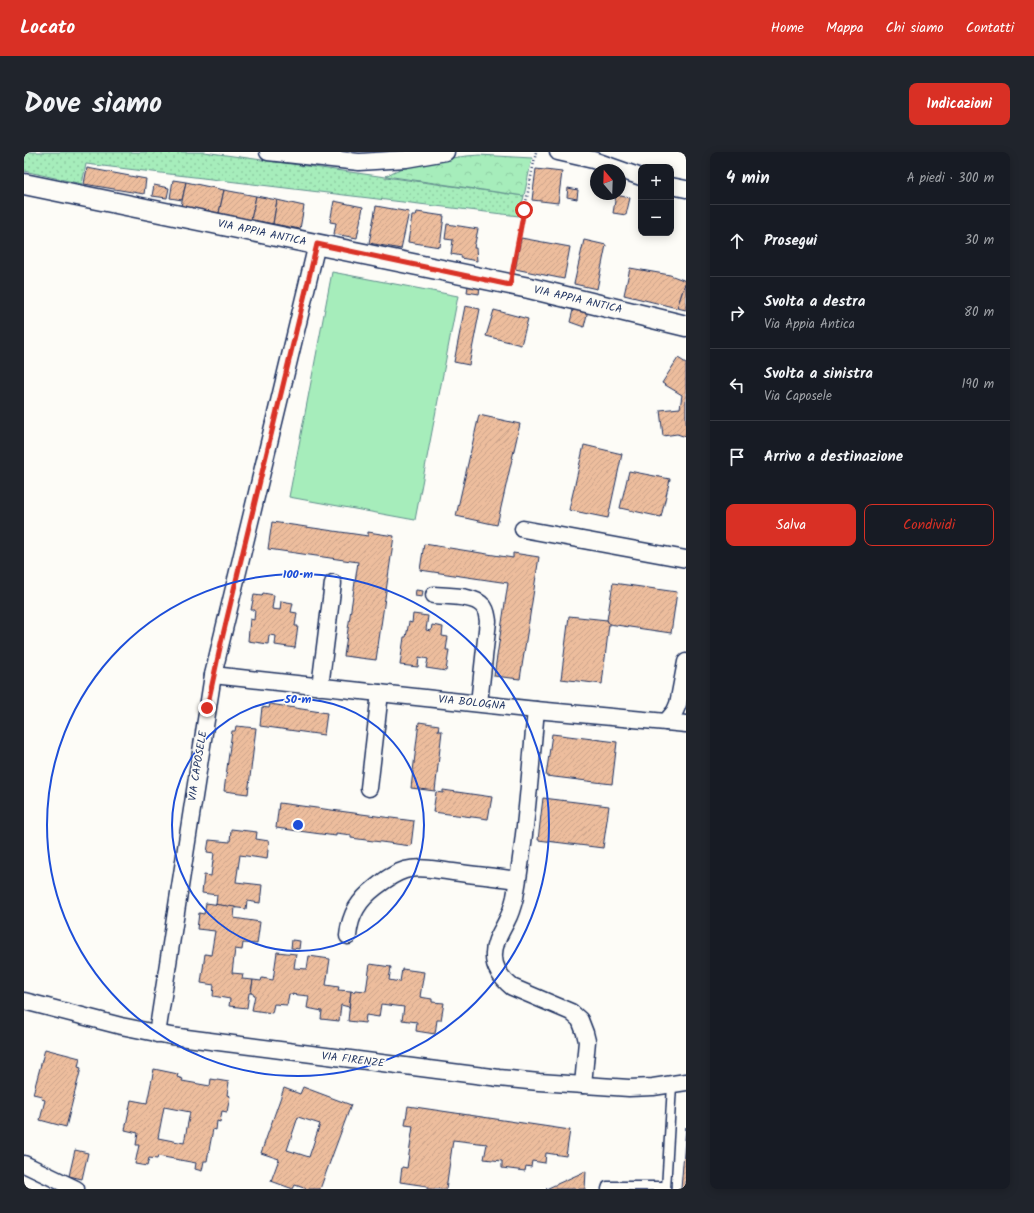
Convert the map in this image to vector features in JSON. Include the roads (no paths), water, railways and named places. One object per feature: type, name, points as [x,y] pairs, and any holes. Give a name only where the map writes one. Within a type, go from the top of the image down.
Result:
[{"type":"street","points":[[268,152],[359,162],[406,159],[446,152]]},
{"type":"street","points":[[558,152],[593,160],[638,176]]},
{"type":"street","name":"VIA APPIA ANTICA","points":[[24,184],[510,285],[686,326]]},
{"type":"street","points":[[674,187],[686,189]]},
{"type":"street","name":"VIA CAPOSELE","points":[[157,1034],[213,675],[317,244]]},
{"type":"street","points":[[524,529],[686,559]]},
{"type":"street","points":[[320,687],[333,583]]},
{"type":"street","points":[[434,595],[473,599],[483,605],[486,609],[488,621],[479,704]]},
{"type":"street","points":[[666,722],[675,711],[678,704],[686,662]]},
{"type":"street","name":"VIA BOLOGNA","points":[[213,675],[536,710],[686,724]]},
{"type":"street","points":[[369,788],[380,693]]},
{"type":"street","points":[[536,710],[526,821],[517,880],[510,914],[494,946],[494,959],[502,977],[512,987],[571,1012],[580,1020],[587,1041],[582,1085]]},
{"type":"street","points":[[348,936],[351,920],[360,901],[387,878],[405,870],[428,869],[517,880]]},
{"type":"street","name":"VIA FIRENZE","points":[[24,1001],[157,1034],[200,1041],[499,1078],[629,1088],[679,1083]]},
{"type":"street","points":[[24,1164],[76,1189]]},
{"type":"lane","points":[[606,1189],[607,1186],[666,1187],[679,1083]]}]
